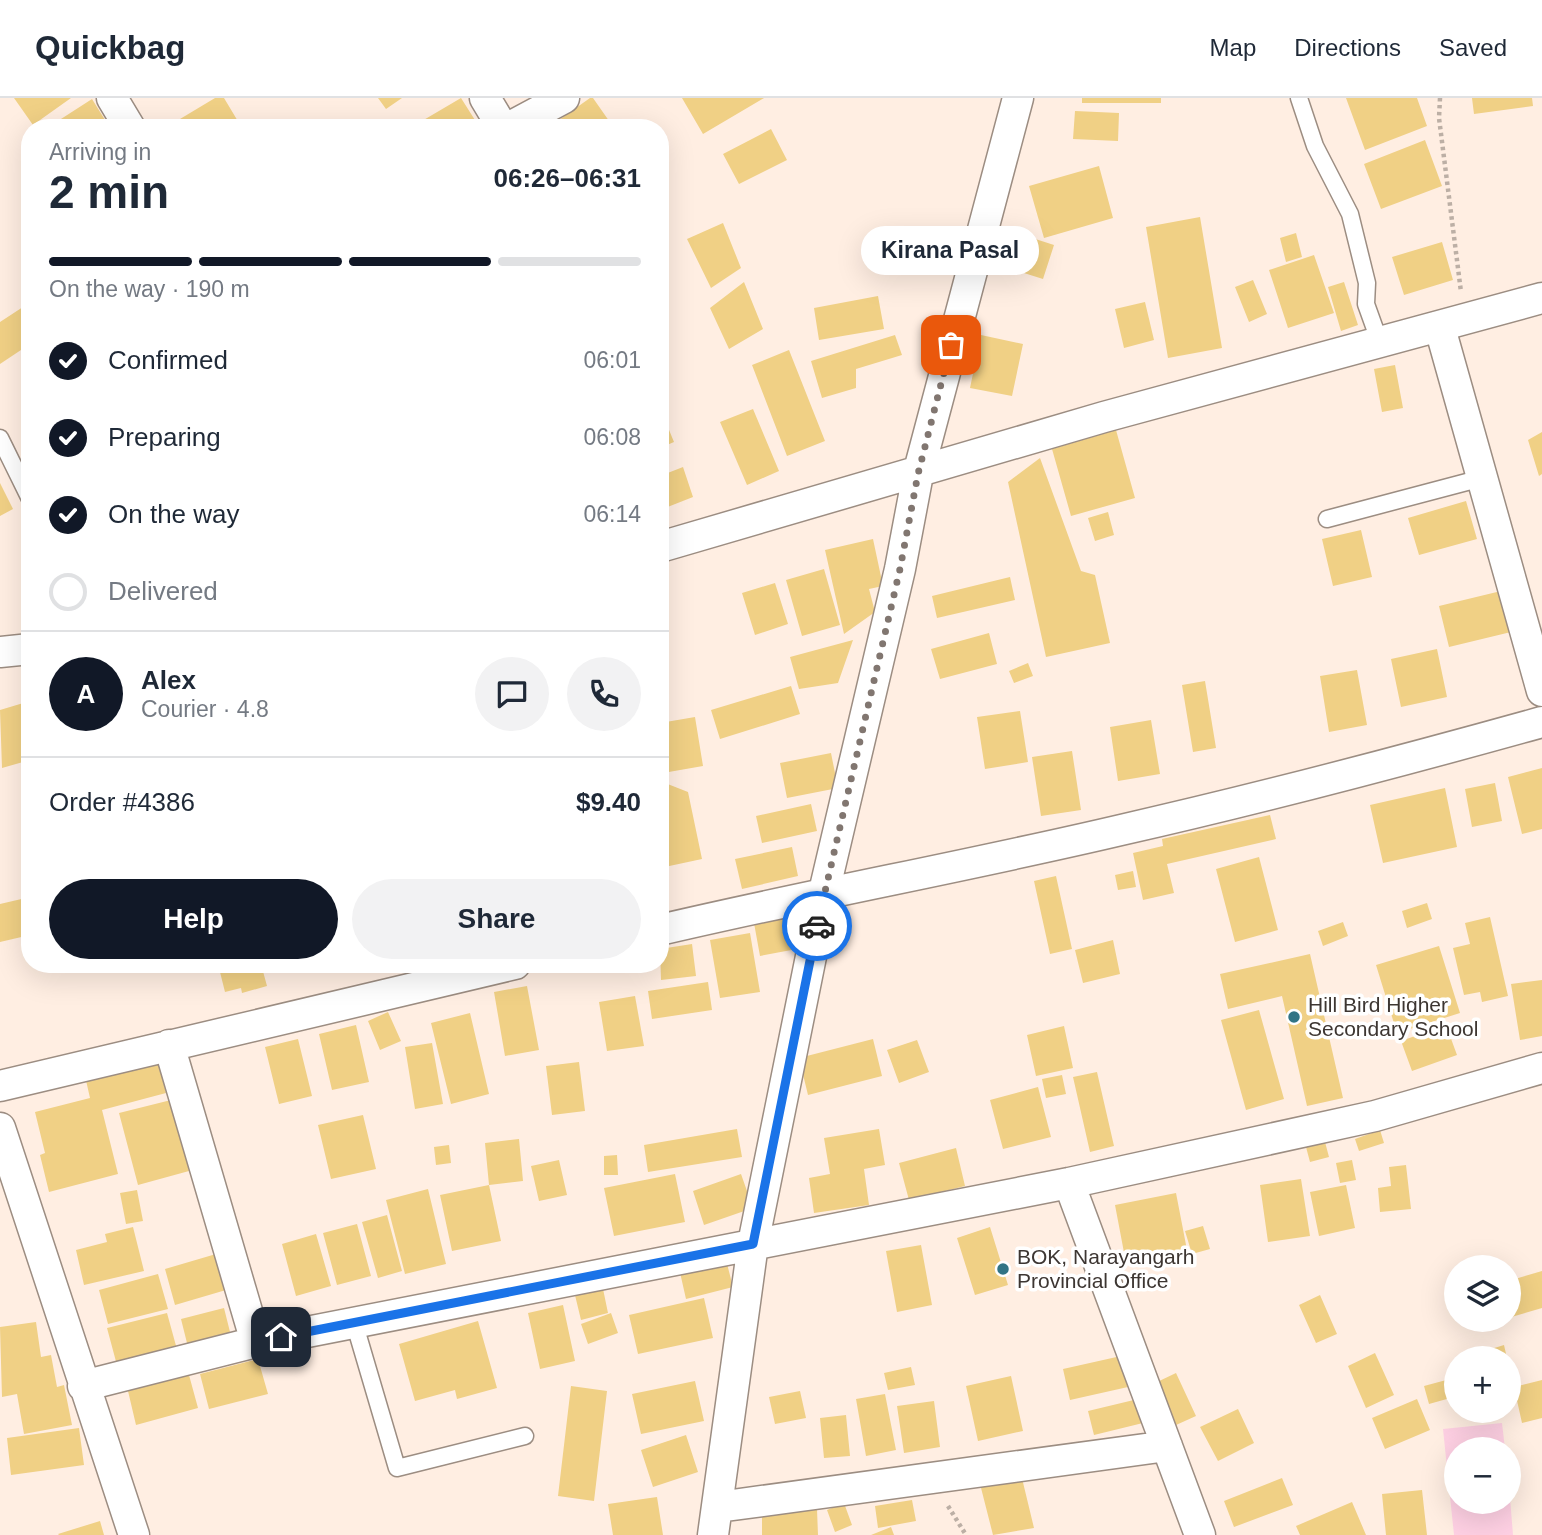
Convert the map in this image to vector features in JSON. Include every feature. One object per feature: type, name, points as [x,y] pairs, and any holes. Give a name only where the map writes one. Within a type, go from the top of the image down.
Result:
[{"type":"street","points":[[112,98],[125,119]]},
{"type":"street","points":[[485,98],[499,119]]},
{"type":"street","points":[[523,119],[564,98]]},
{"type":"street","points":[[1018,98],[918,474],[900,569],[824,892],[753,1244],[715,1521],[1167,1446]]},
{"type":"street","points":[[669,544],[918,474],[1104,417],[1440,328],[1542,298]]},
{"type":"street","points":[[1440,328],[1542,691]]},
{"type":"street","points":[[0,652],[21,650]]},
{"type":"street","points":[[669,928],[824,892],[1119,831],[1387,765],[1542,722]]},
{"type":"street","points":[[0,1086],[477,973]]},
{"type":"street","points":[[169,1045],[256,1342]]},
{"type":"street","points":[[83,1386],[256,1342],[1069,1183],[1375,1116],[1542,1069]]},
{"type":"street","points":[[0,1128],[134,1535]]},
{"type":"street","points":[[1069,1183],[1200,1535]]},
{"type":"lane","points":[[1299,98],[1315,146],[1350,214],[1367,283],[1366,304],[1380,343]]},
{"type":"lane","points":[[0,438],[21,481]]},
{"type":"lane","points":[[1327,519],[1482,478]]},
{"type":"lane","points":[[354,1322],[397,1468],[525,1436]]},
{"type":"path","points":[[1440,98],[1439,118],[1462,301],[1440,328]]},
{"type":"shaded area","points":[[1502,1423],[1504,1437],[1444,1439],[1443,1429]]},
{"type":"shaded area","points":[[1452,1514],[1511,1514],[1513,1535],[1454,1535]]},
{"type":"building","points":[[14,98],[71,98],[41,119],[29,119]]},
{"type":"building","points":[[215,98],[224,98],[237,119],[180,119]]},
{"type":"building","points":[[378,98],[402,98],[386,109]]},
{"type":"building","points":[[461,98],[474,119],[425,119]]},
{"type":"building","points":[[593,98],[608,119],[560,119]]},
{"type":"building","points":[[682,98],[764,98],[703,134]]},
{"type":"building","points":[[1082,98],[1161,98],[1161,103],[1082,103]]},
{"type":"building","points":[[1346,98],[1417,98],[1427,126],[1365,150]]},
{"type":"building","points":[[1472,98],[1532,98],[1533,106],[1474,114]]},
{"type":"building","points":[[92,99],[104,119],[61,119]]},
{"type":"building","points":[[1075,111],[1119,113],[1118,141],[1073,139]]},
{"type":"building","points":[[771,129],[787,160],[739,184],[723,154]]},
{"type":"building","points":[[1425,140],[1442,186],[1381,209],[1364,164]]},
{"type":"building","points":[[1099,166],[1113,218],[1044,238],[1029,186]]},
{"type":"building","points":[[1200,217],[1222,348],[1168,358],[1146,227]]},
{"type":"building","points":[[723,223],[741,268],[711,288],[687,239]]},
{"type":"building","points":[[1014,232],[1054,245],[1043,279],[1002,266]]},
{"type":"building","points":[[1296,233],[1302,257],[1286,262],[1280,238]]},
{"type":"building","points":[[1442,242],[1453,280],[1404,295],[1392,257]]},
{"type":"building","points":[[1314,255],[1334,313],[1288,328],[1269,270]]},
{"type":"building","points":[[1253,280],[1267,314],[1249,322],[1235,287]]},
{"type":"building","points":[[744,282],[763,329],[729,349],[710,308]]},
{"type":"building","points":[[1344,282],[1358,325],[1341,331],[1328,287]]},
{"type":"building","points":[[878,296],[884,329],[819,340],[814,308]]},
{"type":"building","points":[[1145,302],[1154,340],[1124,348],[1115,309]]},
{"type":"building","points":[[21,308],[21,350],[0,364],[0,322]]},
{"type":"building","points":[[895,335],[902,355],[856,369],[856,388],[822,398],[811,361]]},
{"type":"building","points":[[981,335],[1023,344],[1012,396],[970,388]]},
{"type":"building","points":[[789,350],[825,441],[787,456],[752,365]]},
{"type":"building","points":[[1395,365],[1403,408],[1382,412],[1374,369]]},
{"type":"building","points":[[753,409],[779,471],[747,485],[720,422]]},
{"type":"building","points":[[669,430],[674,442],[669,444]]},
{"type":"building","points":[[1116,430],[1135,498],[1071,516],[1052,449]]},
{"type":"building","points":[[1542,432],[1542,474],[1539,476],[1528,440]]},
{"type":"building","points":[[1040,458],[1081,571],[1095,575],[1110,643],[1046,657],[1008,482]]},
{"type":"building","points":[[683,467],[693,497],[669,506],[669,472]]},
{"type":"building","points":[[0,483],[13,509],[0,516]]},
{"type":"building","points":[[1466,501],[1477,539],[1419,555],[1408,518]]},
{"type":"building","points":[[1108,512],[1114,535],[1095,541],[1088,518]]},
{"type":"building","points":[[1361,530],[1372,577],[1333,586],[1322,539]]},
{"type":"building","points":[[873,539],[883,586],[869,589],[875,612],[844,634],[825,550]]},
{"type":"building","points":[[824,569],[840,625],[802,636],[786,580]]},
{"type":"building","points":[[1010,577],[1015,600],[937,618],[932,596]]},
{"type":"building","points":[[775,583],[788,624],[755,635],[742,593]]},
{"type":"building","points":[[1501,591],[1511,632],[1449,647],[1439,606]]},
{"type":"building","points":[[989,633],[997,664],[940,679],[931,649]]},
{"type":"building","points":[[853,640],[838,683],[799,689],[790,657]]},
{"type":"building","points":[[1437,649],[1447,697],[1401,707],[1391,659]]},
{"type":"building","points":[[1028,663],[1033,676],[1014,683],[1009,671]]},
{"type":"building","points":[[1357,670],[1367,725],[1329,732],[1320,676]]},
{"type":"building","points":[[1205,681],[1216,748],[1193,752],[1182,685]]},
{"type":"building","points":[[791,686],[800,714],[720,739],[711,710]]},
{"type":"building","points":[[21,704],[21,763],[2,768],[0,710]]},
{"type":"building","points":[[1020,711],[1028,762],[985,769],[977,717]]},
{"type":"building","points":[[695,717],[703,766],[669,772],[669,721]]},
{"type":"building","points":[[1151,720],[1160,774],[1118,781],[1110,727]]},
{"type":"building","points":[[1072,751],[1081,810],[1041,816],[1032,757]]},
{"type":"building","points":[[831,753],[838,788],[787,798],[780,763]]},
{"type":"building","points":[[1542,768],[1542,829],[1522,834],[1508,777]]},
{"type":"building","points":[[1495,783],[1502,821],[1472,827],[1465,789]]},
{"type":"building","points":[[669,785],[688,792],[702,859],[669,866]]},
{"type":"building","points":[[1445,788],[1457,847],[1383,863],[1370,805]]},
{"type":"building","points":[[811,804],[817,831],[762,843],[756,816]]},
{"type":"building","points":[[1270,815],[1276,839],[1167,864],[1174,893],[1143,900],[1133,853],[1163,846],[1162,839]]},
{"type":"building","points":[[792,847],[798,876],[742,889],[735,859]]},
{"type":"building","points":[[1259,857],[1278,930],[1235,942],[1216,869]]},
{"type":"building","points":[[1133,871],[1136,887],[1118,890],[1115,875]]},
{"type":"building","points":[[1056,876],[1072,949],[1050,954],[1034,881]]},
{"type":"building","points":[[21,899],[21,937],[0,942],[0,904]]},
{"type":"building","points":[[1427,903],[1432,919],[1407,928],[1402,911]]},
{"type":"building","points":[[795,915],[802,948],[760,956],[754,923]]},
{"type":"building","points":[[1490,917],[1508,996],[1482,1002],[1480,992],[1464,995],[1453,948],[1470,944],[1465,923]]},
{"type":"building","points":[[1343,922],[1348,936],[1323,946],[1318,931]]},
{"type":"building","points":[[750,933],[760,992],[720,998],[710,940]]},
{"type":"building","points":[[1113,940],[1120,974],[1083,983],[1075,950]]},
{"type":"building","points":[[692,944],[696,976],[661,980],[661,973],[669,973],[669,948]]},
{"type":"building","points":[[1439,946],[1460,1013],[1397,1033],[1376,965]]},
{"type":"building","points":[[1310,954],[1343,1098],[1307,1106],[1282,996],[1228,1009],[1220,974]]},
{"type":"building","points":[[220,973],[263,973],[267,986],[242,993],[241,988],[225,992]]},
{"type":"building","points":[[1542,980],[1542,1036],[1520,1040],[1511,984]]},
{"type":"building","points":[[708,982],[712,1010],[652,1019],[648,991]]},
{"type":"building","points":[[527,986],[539,1050],[505,1056],[494,992]]},
{"type":"building","points":[[635,996],[644,1046],[607,1051],[599,1002]]},
{"type":"building","points":[[1259,1010],[1284,1099],[1246,1110],[1221,1020]]},
{"type":"building","points":[[388,1012],[401,1041],[380,1050],[368,1021]]},
{"type":"building","points":[[470,1013],[489,1094],[451,1104],[431,1023]]},
{"type":"building","points":[[356,1025],[369,1082],[332,1090],[319,1034]]},
{"type":"building","points":[[1446,1025],[1457,1055],[1412,1071],[1401,1041]]},
{"type":"building","points":[[1064,1026],[1073,1068],[1036,1076],[1027,1035]]},
{"type":"building","points":[[298,1039],[312,1096],[279,1104],[265,1047]]},
{"type":"building","points":[[873,1039],[882,1076],[808,1095],[799,1058]]},
{"type":"building","points":[[917,1040],[929,1072],[899,1083],[887,1050]]},
{"type":"building","points":[[432,1043],[443,1104],[415,1109],[405,1047]]},
{"type":"building","points":[[157,1057],[166,1093],[102,1110],[118,1174],[49,1192],[40,1155],[45,1153],[35,1112],[90,1098],[85,1076]]},
{"type":"building","points":[[579,1062],[585,1111],[552,1115],[546,1066]]},
{"type":"building","points":[[1097,1072],[1114,1146],[1090,1152],[1073,1077]]},
{"type":"building","points":[[1062,1075],[1066,1094],[1046,1098],[1042,1079]]},
{"type":"building","points":[[1038,1087],[1051,1137],[1003,1149],[990,1100]]},
{"type":"building","points":[[171,1100],[189,1171],[138,1185],[119,1113]]},
{"type":"building","points":[[363,1115],[376,1169],[331,1179],[318,1125]]},
{"type":"building","points":[[737,1129],[742,1157],[648,1172],[644,1145]]},
{"type":"building","points":[[879,1129],[885,1165],[864,1169],[869,1205],[814,1213],[809,1178],[830,1174],[824,1138]]},
{"type":"building","points":[[1380,1130],[1384,1143],[1359,1151],[1355,1139]]},
{"type":"building","points":[[519,1139],[523,1181],[489,1185],[485,1143]]},
{"type":"building","points":[[1325,1142],[1329,1157],[1310,1162],[1306,1147]]},
{"type":"building","points":[[449,1145],[451,1163],[436,1165],[434,1147]]},
{"type":"building","points":[[956,1148],[965,1186],[909,1200],[899,1163]]},
{"type":"building","points":[[617,1155],[618,1175],[604,1175],[604,1156]]},
{"type":"building","points":[[559,1160],[567,1195],[539,1201],[531,1166]]},
{"type":"building","points":[[1352,1160],[1356,1180],[1340,1183],[1336,1163]]},
{"type":"building","points":[[1406,1165],[1411,1209],[1380,1212],[1378,1188],[1391,1186],[1389,1167]]},
{"type":"building","points":[[675,1174],[685,1222],[614,1236],[604,1188]]},
{"type":"building","points":[[741,1174],[753,1208],[704,1225],[693,1191]]},
{"type":"building","points":[[1301,1179],[1310,1236],[1268,1242],[1260,1185]]},
{"type":"building","points":[[489,1185],[501,1241],[452,1251],[440,1195]]},
{"type":"building","points":[[1346,1185],[1355,1228],[1319,1236],[1310,1192]]},
{"type":"building","points":[[428,1189],[446,1264],[405,1274],[386,1200]]},
{"type":"building","points":[[137,1190],[143,1221],[126,1224],[120,1193]]},
{"type":"building","points":[[1176,1193],[1187,1250],[1126,1263],[1115,1205]]},
{"type":"building","points":[[387,1215],[402,1271],[378,1278],[362,1222]]},
{"type":"building","points":[[357,1224],[371,1276],[337,1285],[323,1233]]},
{"type":"building","points":[[1203,1226],[1210,1249],[1192,1254],[1185,1231]]},
{"type":"building","points":[[133,1227],[144,1271],[84,1285],[76,1250],[107,1242],[105,1234]]},
{"type":"building","points":[[990,1227],[1008,1285],[975,1295],[957,1238]]},
{"type":"building","points":[[316,1234],[331,1286],[296,1296],[282,1244]]},
{"type":"building","points":[[921,1245],[932,1305],[897,1312],[886,1251]]},
{"type":"building","points":[[216,1254],[226,1290],[175,1305],[165,1269]]},
{"type":"building","points":[[725,1256],[733,1287],[686,1299],[679,1268]]},
{"type":"building","points":[[1542,1271],[1542,1308],[1521,1314],[1521,1277]]},
{"type":"building","points":[[158,1274],[168,1309],[108,1324],[99,1290]]},
{"type":"building","points":[[602,1284],[608,1313],[581,1320],[574,1291]]},
{"type":"building","points":[[1320,1295],[1337,1334],[1316,1343],[1299,1305]]},
{"type":"building","points":[[704,1298],[713,1338],[638,1354],[629,1315]]},
{"type":"building","points":[[563,1305],[575,1361],[540,1369],[528,1313]]},
{"type":"building","points":[[224,1308],[231,1336],[188,1347],[181,1319]]},
{"type":"building","points":[[167,1313],[178,1353],[118,1369],[107,1328]]},
{"type":"building","points":[[611,1313],[618,1333],[588,1344],[581,1324]]},
{"type":"building","points":[[478,1321],[497,1388],[457,1399],[455,1390],[415,1401],[399,1344]]},
{"type":"building","points":[[36,1322],[41,1357],[51,1355],[57,1387],[64,1385],[72,1425],[24,1434],[17,1394],[2,1397],[0,1327]]},
{"type":"building","points":[[1375,1353],[1394,1395],[1366,1408],[1348,1366]]},
{"type":"building","points":[[1121,1356],[1128,1387],[1070,1400],[1063,1369]]},
{"type":"building","points":[[258,1359],[268,1394],[209,1409],[200,1374]]},
{"type":"building","points":[[911,1367],[915,1385],[888,1390],[884,1373]]},
{"type":"building","points":[[1176,1373],[1196,1416],[1176,1425],[1155,1383]]},
{"type":"building","points":[[189,1375],[198,1408],[136,1425],[128,1391]]},
{"type":"building","points":[[1011,1376],[1023,1431],[978,1441],[966,1386]]},
{"type":"building","points":[[1542,1380],[1542,1418],[1522,1423],[1521,1385]]},
{"type":"building","points":[[695,1381],[704,1421],[641,1434],[632,1394]]},
{"type":"building","points":[[1444,1381],[1444,1400],[1429,1404],[1424,1386]]},
{"type":"building","points":[[571,1386],[607,1391],[594,1501],[558,1496]]},
{"type":"building","points":[[800,1391],[806,1418],[775,1424],[769,1397]]},
{"type":"building","points":[[885,1394],[896,1450],[866,1456],[856,1399]]},
{"type":"building","points":[[1138,1399],[1143,1423],[1094,1435],[1088,1411]]},
{"type":"building","points":[[1417,1399],[1430,1430],[1385,1449],[1372,1418]]},
{"type":"building","points":[[934,1401],[940,1447],[904,1453],[897,1406]]},
{"type":"building","points":[[1238,1409],[1254,1443],[1218,1461],[1200,1427]]},
{"type":"building","points":[[846,1415],[850,1456],[824,1458],[820,1418]]},
{"type":"building","points":[[79,1428],[84,1465],[11,1475],[7,1438]]},
{"type":"building","points":[[686,1435],[698,1472],[653,1487],[641,1450]]},
{"type":"building","points":[[1020,1470],[1034,1528],[993,1535],[979,1480]]},
{"type":"building","points":[[1282,1478],[1293,1505],[1234,1527],[1224,1501]]},
{"type":"building","points":[[1422,1490],[1427,1535],[1386,1535],[1382,1494]]},
{"type":"building","points":[[657,1497],[663,1535],[613,1535],[608,1504]]},
{"type":"building","points":[[912,1500],[916,1521],[878,1528],[875,1506]]},
{"type":"building","points":[[1352,1502],[1366,1535],[1300,1535],[1296,1526]]},
{"type":"building","points":[[844,1503],[852,1525],[835,1532],[827,1510]]},
{"type":"building","points":[[817,1509],[818,1535],[762,1535],[762,1511]]},
{"type":"building","points":[[100,1521],[104,1535],[58,1534]]},
{"type":"building","points":[[891,1527],[894,1535],[871,1535]]},
{"type":"way so far","points":[[817,926],[900,569],[906,526],[951,345]]},
{"type":"place","name":"Kirana Pasal","points":[[951,345]]},
{"type":"place","name":"Hill Bird Higher Secondary School","points":[[1294,1017]]},
{"type":"place","name":"BOK, Narayangarh Provincial Office","points":[[1003,1269]]},
{"type":"route","points":[[281,1337],[753,1244],[817,926]]}]
